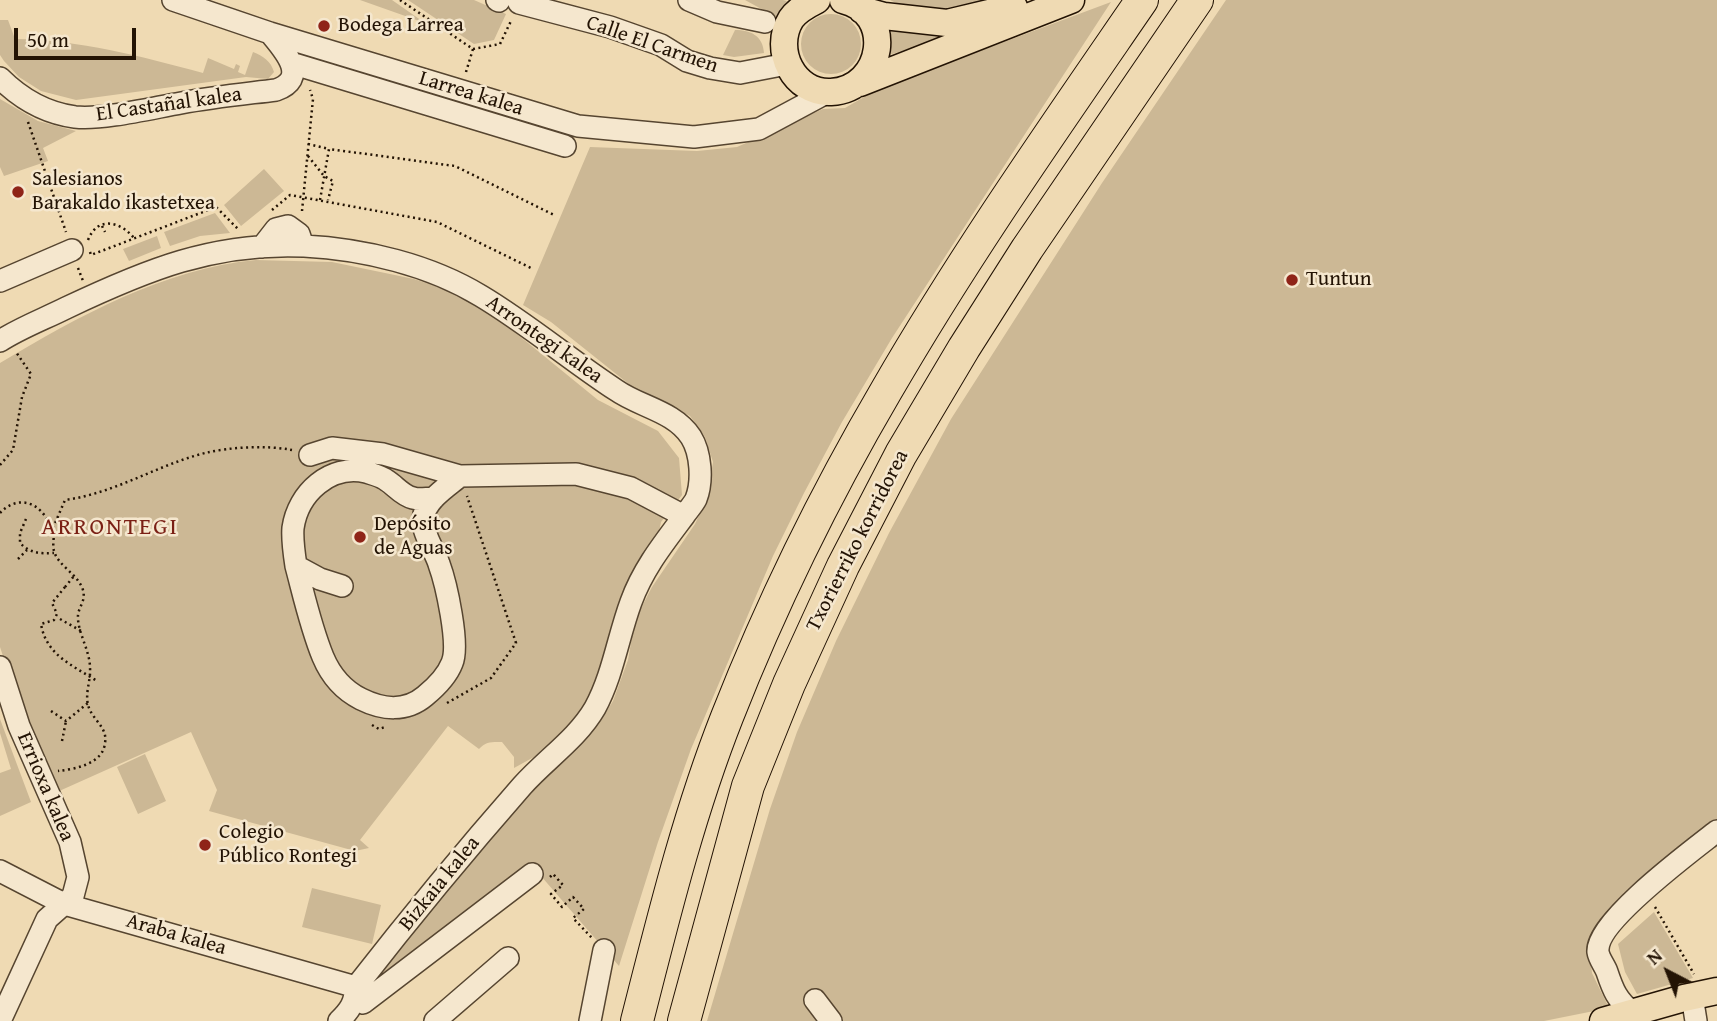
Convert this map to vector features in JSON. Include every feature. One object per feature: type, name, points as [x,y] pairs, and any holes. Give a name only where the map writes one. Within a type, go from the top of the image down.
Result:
[{"type":"highway","points":[[637,1021],[676,871],[707,769],[727,715],[776,602],[843,467],[921,331],[1142,0]]},
{"type":"highway","name":"Txorierriko korridorea","points":[[684,1021],[748,786],[816,622],[882,489],[964,348],[1027,249],[1197,0]]},
{"type":"main road","points":[[817,0],[803,7],[792,18],[785,32],[790,64],[812,89],[828,92],[844,91],[858,83],[1071,0]]},
{"type":"main road","points":[[851,3],[884,16],[947,23],[1046,0]]},
{"type":"main road","points":[[851,3],[871,21],[877,33],[875,61],[868,74],[858,83]]},
{"type":"main road","points":[[1603,1021],[1704,1003]]},
{"type":"street","name":"Larrea kalea","points":[[173,0],[270,33],[578,126],[694,137],[759,130],[828,92]]},
{"type":"street","points":[[689,0],[717,12],[765,22]]},
{"type":"street","points":[[726,0],[765,22],[790,64],[774,120]]},
{"type":"street","name":"Calle El Carmen","points":[[505,1],[610,27],[661,45],[687,61],[710,68],[740,73],[790,64]]},
{"type":"street","points":[[270,33],[291,63],[565,146]]},
{"type":"street","name":"El Castañal kalea","points":[[0,78],[18,96],[45,110],[76,117],[130,112],[276,90],[286,87],[292,78],[291,63]]},
{"type":"street","name":"Arrontegi kalea","points":[[6,344],[89,298],[152,270],[252,242],[275,229],[288,226],[299,234],[303,246],[348,250],[424,269],[480,294],[619,393],[671,417],[693,440],[700,459],[696,498],[643,575],[632,600],[612,670],[594,709],[566,745],[526,782]]},
{"type":"street","points":[[0,281],[83,248]]},
{"type":"street","points":[[310,455],[332,448],[383,454],[460,476],[576,474],[631,488],[684,516]]},
{"type":"street","points":[[344,471],[365,472],[386,480],[399,491],[414,506],[422,522],[440,565],[450,611],[454,660],[437,686],[419,701],[398,708],[376,706],[352,695],[334,679],[323,657],[296,566],[293,539],[299,509],[310,492],[325,477],[344,471]]},
{"type":"street","points":[[422,522],[425,511],[434,498],[460,476]]},
{"type":"street","points":[[399,491],[414,498],[434,498]]},
{"type":"street","points":[[296,566],[320,579],[342,586]]},
{"type":"street","name":"Errioxa kalea","points":[[0,667],[9,701],[70,842],[78,877],[73,896],[47,919],[0,1021]]},
{"type":"street","name":"Bizkaia kalea","points":[[360,995],[526,782]]},
{"type":"street","points":[[1642,1016],[1622,1004],[1613,991],[1598,951],[1604,933],[1644,890],[1717,831]]},
{"type":"street","name":"Araba kalea","points":[[0,871],[64,904],[360,995]]},
{"type":"street","name":"Bizkaia kalea","points":[[360,995],[532,874]]},
{"type":"street","points":[[590,1021],[604,950]]},
{"type":"street","points":[[435,1021],[508,958]]},
{"type":"street","points":[[339,1021],[351,1010],[355,999],[360,995]]},
{"type":"street","points":[[815,1000],[831,1021]]},
{"type":"path","points":[[401,0],[473,48],[500,44],[505,1]]},
{"type":"path","points":[[466,73],[473,48]]},
{"type":"path","points":[[18,96],[83,248],[89,298]]},
{"type":"path","points":[[302,211],[313,99]]},
{"type":"path","points":[[308,144],[455,166],[554,215]]},
{"type":"path","points":[[320,200],[329,149]]},
{"type":"path","points":[[308,156],[324,176],[333,181],[328,202]]},
{"type":"path","points":[[271,210],[290,194],[437,222],[533,269]]},
{"type":"path","points":[[83,248],[91,255],[216,207],[252,242]]},
{"type":"path","points":[[83,248],[90,234],[102,226],[116,223],[126,228],[134,238]]},
{"type":"path","points":[[102,226],[106,232]]},
{"type":"path","points":[[0,464],[13,450],[22,397],[31,374],[6,344]]},
{"type":"path","points":[[37,767],[58,771],[76,768],[101,755],[106,744],[104,729],[90,711],[88,703],[90,668],[78,615],[84,603],[83,589],[54,553],[53,528],[65,500],[104,492],[206,453],[261,448],[289,449],[310,455]]},
{"type":"path","points":[[446,703],[491,678],[516,643],[460,476]]},
{"type":"path","points":[[0,513],[8,505],[24,502],[39,508],[53,528]]},
{"type":"path","points":[[26,519],[20,533],[20,543],[27,550],[40,554],[54,553]]},
{"type":"path","points":[[18,559],[27,550]]},
{"type":"path","points":[[74,576],[52,603],[57,614],[54,620],[41,624],[43,638],[57,656],[97,681]]},
{"type":"path","points":[[60,620],[81,631]]},
{"type":"path","points":[[62,741],[66,721],[88,703]]},
{"type":"path","points":[[51,710],[66,721]]},
{"type":"path","points":[[368,722],[379,729],[390,726]]},
{"type":"path","points":[[532,874],[541,884],[553,874],[563,885],[551,894],[562,907],[573,897],[584,909],[573,918],[604,950]]},
{"type":"path","points":[[1644,890],[1704,1003]]},
{"type":"shaded area","points":[[360,0],[392,0],[425,23]]},
{"type":"shaded area","points":[[408,0],[474,0],[506,14],[494,40],[474,44]]},
{"type":"shaded area","points":[[745,0],[783,0],[787,1],[776,17]]},
{"type":"shaded area","points":[[890,0],[984,0],[952,10],[904,7]]},
{"type":"shaded area","points":[[1226,0],[1717,0],[1717,820],[1639,884],[1589,944],[1592,973],[1609,1008],[1544,1021],[707,1021],[770,809],[797,732],[836,641],[889,533],[951,419],[1102,183]]},
{"type":"shaded area","points":[[1111,2],[892,338],[804,493],[773,556],[691,749],[619,966],[534,868],[374,983],[488,835],[525,795],[598,725],[613,701],[628,660],[635,620],[652,587],[695,524],[707,498],[713,462],[705,437],[690,416],[635,389],[551,322],[523,305],[590,147],[697,151],[737,147],[823,109],[845,108],[878,89]]},
{"type":"shaded area","points":[[1038,8],[889,55],[891,29]]},
{"type":"shaded area","points":[[831,14],[852,23],[861,44],[852,65],[831,74],[810,65],[801,44],[810,23]]},
{"type":"shaded area","points":[[0,20],[8,20],[15,39],[86,46],[203,73],[208,58],[234,69],[236,64],[240,66],[238,72],[245,75],[253,52],[266,59],[274,72],[268,79],[246,77],[76,100],[41,91],[19,77],[0,55]]},
{"type":"shaded area","points":[[735,30],[746,31],[759,38],[764,53],[734,57],[723,55]]},
{"type":"shaded area","points":[[0,99],[38,121],[76,131],[43,148],[48,161],[4,176],[0,167]]},
{"type":"shaded area","points":[[264,169],[284,191],[241,226],[224,205]]},
{"type":"shaded area","points":[[215,213],[230,233],[200,236],[170,246],[164,232]]},
{"type":"shaded area","points":[[157,236],[161,248],[129,261],[123,249]]},
{"type":"shaded area","points":[[256,260],[332,262],[414,279],[474,299],[598,400],[658,431],[679,458],[682,495],[661,522],[652,567],[583,710],[543,752],[514,768],[514,757],[502,742],[487,743],[479,749],[448,726],[360,840],[369,848],[355,851],[209,811],[217,790],[191,732],[57,792],[25,722],[0,647],[0,363],[91,312],[155,284],[188,273]]},
{"type":"shaded area","points":[[0,719],[31,802],[0,816],[0,773],[11,769],[0,733]]},
{"type":"shaded area","points":[[145,754],[166,801],[138,814],[117,767]]},
{"type":"shaded area","points":[[312,888],[381,905],[372,944],[302,927]]},
{"type":"shaded area","points":[[1654,912],[1693,978],[1637,994],[1625,972],[1618,944]]},
{"type":"place","name":"Bodega Larrea","points":[[324,26]]},
{"type":"place","name":"Salesianos Barakaldo ikastetxea","points":[[18,192]]},
{"type":"place","name":"Tuntun","points":[[1292,280]]},
{"type":"place","name":"Depósito de Aguas","points":[[360,537]]},
{"type":"place","name":"Colegio Público Rontegi","points":[[205,845]]},
{"type":"district","name":"ARRONTEGI","points":[[110,528]]}]
